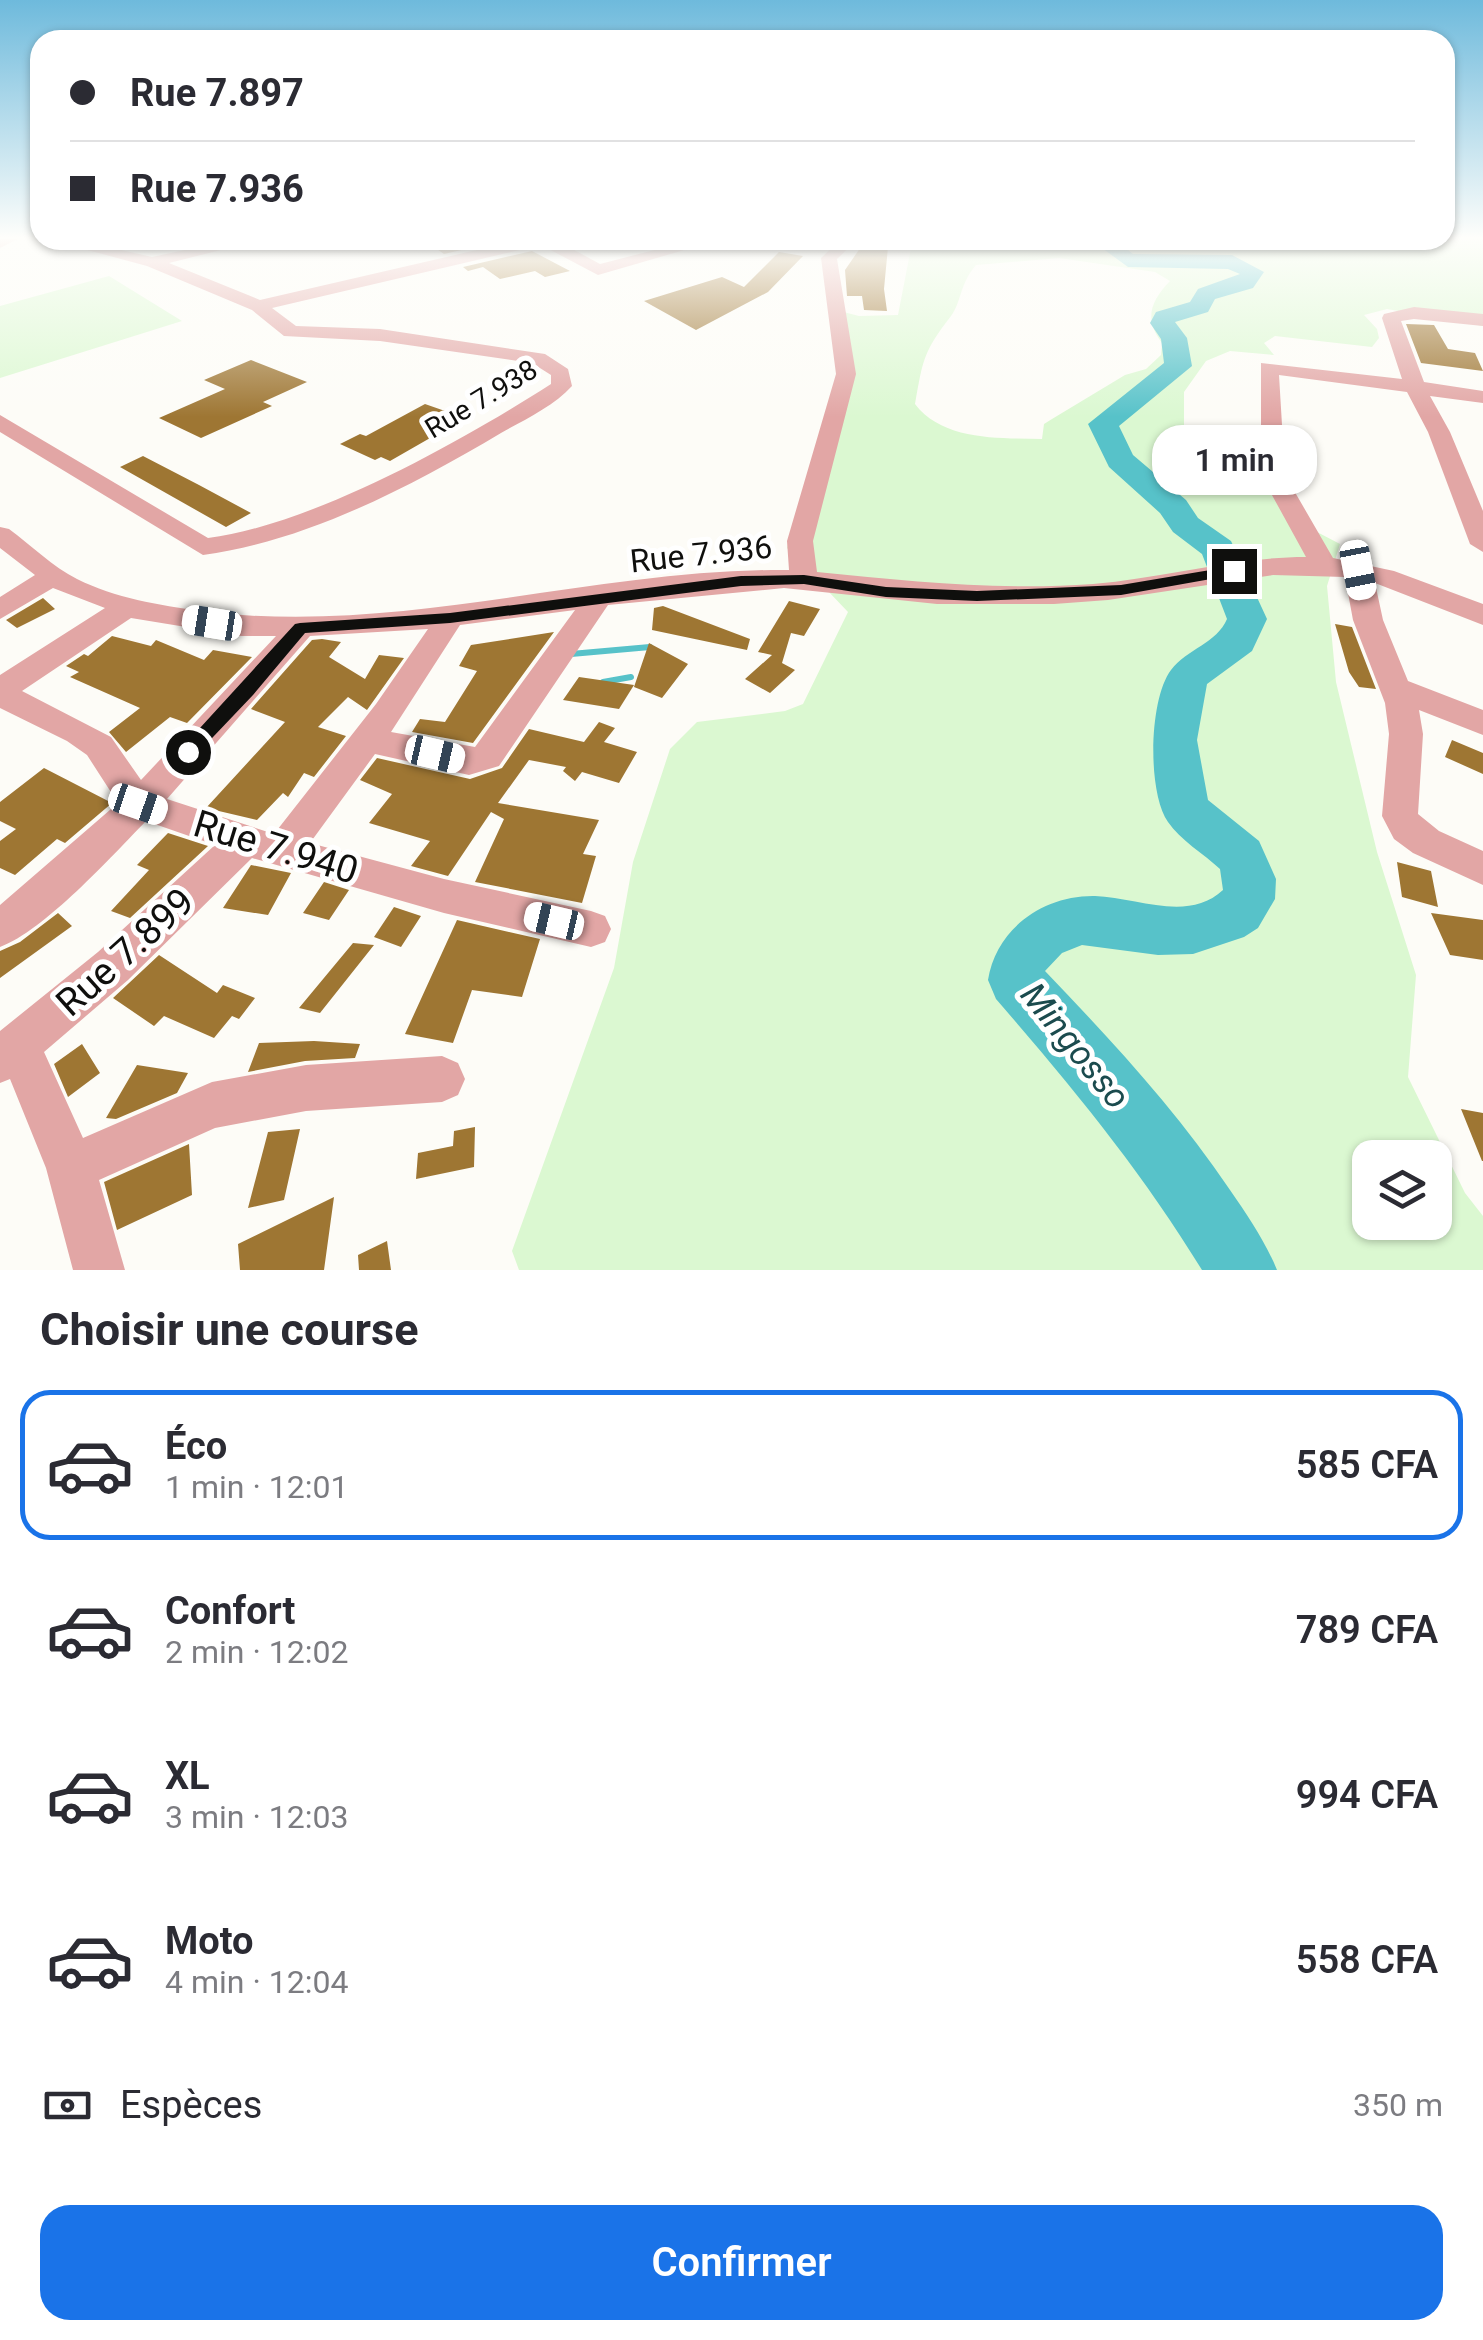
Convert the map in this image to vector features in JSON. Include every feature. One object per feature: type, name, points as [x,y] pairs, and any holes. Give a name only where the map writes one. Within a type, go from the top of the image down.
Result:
[{"type":"street","name":"Rue 7.938","points":[[0,422],[203,547],[266,533],[416,471],[522,413],[561,386],[561,373],[538,358],[380,336],[291,332],[258,306],[239,298]]},
{"type":"street","points":[[258,306],[291,298]]},
{"type":"street","points":[[804,580],[800,542],[845,380],[834,298]]},
{"type":"street","points":[[1483,320],[1414,312],[1391,318],[1415,387],[1438,432],[1483,544]]},
{"type":"street","points":[[1324,566],[1273,475],[1268,367],[1483,397]]},
{"type":"street","name":"Rue 7.936","points":[[0,535],[20,557],[50,578],[126,608],[239,627],[300,628],[450,618],[700,584],[804,580],[886,592],[977,596],[1121,590],[1263,566],[1358,570],[1480,606]]},
{"type":"street","points":[[1358,570],[1368,620],[1395,688],[1406,734],[1400,816],[1426,842],[1483,869]]},
{"type":"street","points":[[0,610],[50,578]]},
{"type":"street","points":[[367,740],[469,762],[486,757],[596,600]]},
{"type":"street","points":[[126,608],[0,692],[99,746],[138,804]]},
{"type":"street","name":"Rue 7.899","points":[[9,1053],[264,846],[367,740],[450,618]]},
{"type":"street","points":[[0,929],[42,896],[138,804],[247,691],[300,628]]},
{"type":"street","points":[[1395,688],[1483,723]]},
{"type":"street","name":"Rue 7.940","points":[[138,804],[264,846],[444,896],[591,929]]},
{"type":"street","points":[[9,1053],[71,1168],[99,1270]]},
{"type":"street","points":[[71,1168],[180,1116],[212,1105],[306,1088],[442,1080]]},
{"type":"green space","points":[[28,298],[145,298],[182,321],[0,378],[0,306]]},
{"type":"green space","points":[[901,298],[959,298],[926,357],[915,404],[927,416],[956,431],[1042,439],[1044,424],[1125,375],[1146,369],[1161,355],[1162,343],[1151,318],[1157,298],[1483,298],[1483,326],[1387,309],[1364,315],[1377,329],[1379,338],[1372,347],[1275,336],[1264,343],[1274,355],[1230,351],[1206,361],[1184,392],[1184,426],[1170,445],[1174,462],[1277,497],[1317,532],[1340,544],[1327,586],[1336,682],[1377,852],[1416,975],[1408,1077],[1439,1140],[1352,1140],[1352,1240],[1452,1240],[1452,1167],[1465,1193],[1483,1216],[1483,1270],[519,1270],[512,1251],[614,968],[633,862],[670,749],[697,722],[785,711],[803,704],[848,612],[787,548],[840,380],[832,309],[859,316],[898,315]]},
{"type":"building","points":[[653,298],[756,298],[696,330],[644,301]]},
{"type":"building","points":[[862,298],[885,298],[887,311],[864,310]]},
{"type":"building","points":[[1406,324],[1434,325],[1448,349],[1475,353],[1483,371],[1421,363]]},
{"type":"building","points":[[251,360],[307,382],[263,402],[272,406],[201,438],[159,418],[225,389],[204,380]]},
{"type":"building","points":[[425,404],[465,418],[390,461],[381,457],[375,460],[340,444],[360,434],[366,436]]},
{"type":"building","points":[[143,456],[251,513],[226,527],[120,467]]},
{"type":"building","points":[[43,598],[55,609],[17,628],[6,620]]},
{"type":"building","points":[[789,601],[820,609],[804,636],[791,633],[782,663],[795,670],[770,693],[745,679],[772,655],[758,652]]},
{"type":"building","points":[[663,606],[750,639],[747,650],[652,630],[654,608]]},
{"type":"building","points":[[1335,624],[1352,627],[1376,689],[1359,687],[1349,672]]},
{"type":"building","points":[[554,632],[473,743],[412,732],[420,719],[445,722],[477,671],[459,666],[471,645]]},
{"type":"building","points":[[112,636],[151,646],[156,640],[204,660],[213,650],[252,657],[187,723],[170,717],[126,752],[109,732],[140,708],[70,677],[79,672],[66,666],[84,654],[88,656]]},
{"type":"building","points":[[312,640],[341,642],[329,657],[365,679],[379,655],[404,658],[367,710],[348,697],[318,727],[346,736],[314,777],[304,773],[288,797],[283,793],[257,820],[206,808],[285,722],[251,709]]},
{"type":"building","points":[[649,643],[688,664],[662,698],[634,687]]},
{"type":"building","points":[[579,677],[634,685],[619,709],[563,700]]},
{"type":"building","points":[[599,722],[615,728],[604,742],[637,752],[619,783],[582,772],[575,781],[563,771],[566,767],[529,760],[498,803],[599,820],[583,854],[596,856],[582,903],[475,882],[504,819],[491,812],[448,876],[411,866],[430,841],[369,823],[392,794],[360,780],[377,758],[470,779],[502,768],[529,729],[584,742]]},
{"type":"building","points":[[1452,740],[1483,753],[1483,774],[1445,757]]},
{"type":"building","points":[[44,768],[112,803],[65,843],[57,839],[15,875],[0,868],[0,841],[16,829],[0,821],[0,802]]},
{"type":"building","points":[[168,833],[208,846],[130,918],[111,911],[149,870],[137,865]]},
{"type":"building","points":[[1397,862],[1431,871],[1438,907],[1402,897]]},
{"type":"building","points":[[251,865],[291,873],[268,915],[223,908]]},
{"type":"building","points":[[324,882],[349,890],[329,920],[303,913]]},
{"type":"building","points":[[394,907],[421,916],[401,947],[374,937]]},
{"type":"building","points":[[58,913],[72,926],[0,978],[0,951],[20,942]]},
{"type":"building","points":[[1431,913],[1483,920],[1483,960],[1450,955]]},
{"type":"building","points":[[457,920],[540,939],[522,997],[472,990],[453,1043],[405,1034]]},
{"type":"building","points":[[353,943],[374,945],[320,1013],[299,1008]]},
{"type":"building","points":[[159,955],[217,993],[223,985],[255,998],[239,1019],[232,1016],[214,1038],[164,1016],[154,1026],[113,998]]},
{"type":"building","points":[[259,1043],[360,1044],[355,1058],[305,1061],[248,1072]]},
{"type":"building","points":[[82,1044],[100,1073],[68,1097],[54,1064]]},
{"type":"building","points":[[137,1065],[188,1073],[177,1093],[116,1119],[106,1118]]},
{"type":"building","points":[[1461,1109],[1483,1113],[1483,1161],[1482,1161]]},
{"type":"building","points":[[475,1127],[474,1167],[416,1179],[418,1153],[453,1146],[454,1131]]},
{"type":"building","points":[[300,1129],[284,1200],[248,1208],[268,1132]]},
{"type":"building","points":[[189,1144],[192,1195],[117,1230],[104,1182]]},
{"type":"building","points":[[334,1197],[324,1270],[240,1270],[238,1244]]},
{"type":"building","points":[[387,1241],[391,1270],[359,1270],[358,1255]]},
{"type":"waterway","name":"Mingosso","points":[[1204,298],[1199,307],[1165,317],[1162,323],[1174,338],[1178,366],[1103,424],[1120,460],[1174,507],[1185,525],[1218,549],[1247,619],[1238,641],[1187,678],[1174,740],[1186,810],[1241,856],[1250,879],[1249,899],[1225,920],[1193,929],[1141,929],[1095,920],[1068,924],[1032,944],[1023,955],[1016,980],[1114,1088],[1176,1167],[1242,1270]]},
{"type":"waterway","points":[[571,654],[650,647]]},
{"type":"waterway","points":[[603,682],[631,677]]},
{"type":"route","points":[[188,752],[300,628],[450,618],[741,581],[804,580],[886,592],[977,596],[1121,590],[1234,571]]}]
